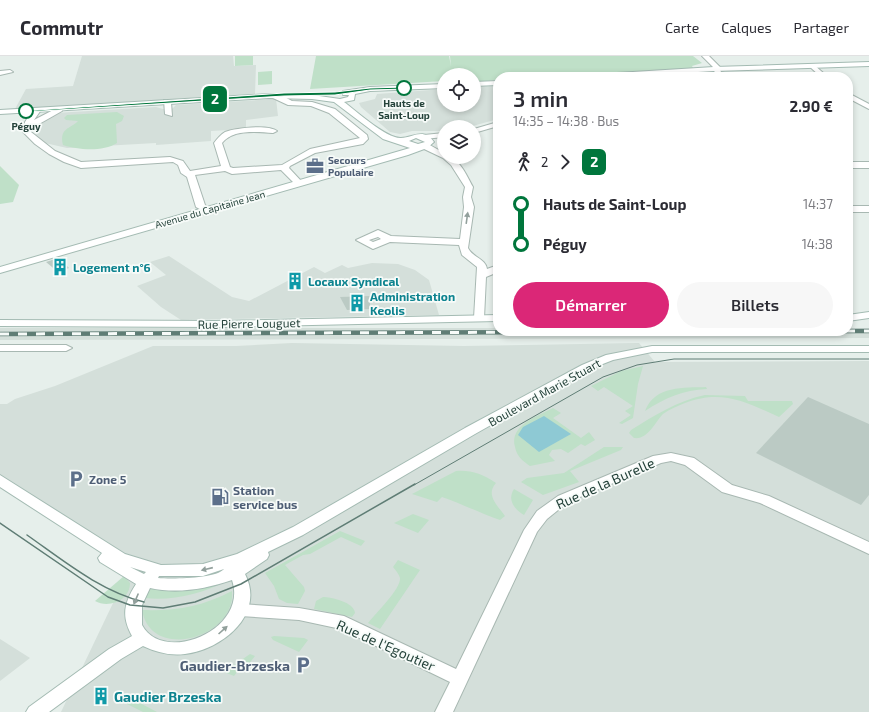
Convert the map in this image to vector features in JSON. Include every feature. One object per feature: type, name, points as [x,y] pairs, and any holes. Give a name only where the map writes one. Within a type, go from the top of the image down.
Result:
[{"type":"main road","points":[[704,56],[718,72]]},
{"type":"main road","points":[[652,72],[716,68],[869,64]]},
{"type":"main road","points":[[812,66],[819,72]]},
{"type":"main road","points":[[0,73],[10,72]]},
{"type":"main road","points":[[481,83],[493,82]]},
{"type":"main road","points":[[0,112],[273,96],[334,98],[388,89],[437,86]]},
{"type":"main road","points":[[188,174],[226,168],[236,172],[284,167],[310,152],[357,143],[364,139],[364,136],[332,111],[312,104],[291,103],[273,96]]},
{"type":"main road","points":[[349,96],[349,104],[386,132],[407,142]]},
{"type":"main road","points":[[334,98],[386,137],[407,142],[425,143],[437,140]]},
{"type":"main road","points":[[853,98],[869,107]]},
{"type":"main road","points":[[167,102],[169,114]]},
{"type":"main road","points":[[28,127],[59,109]]},
{"type":"main road","points":[[37,110],[29,122],[27,132],[36,141],[76,164],[175,160],[182,163],[184,171],[191,176],[202,207],[206,209]]},
{"type":"main road","points":[[481,129],[493,125]]},
{"type":"main road","points":[[226,168],[218,143],[222,137],[237,132],[273,131]]},
{"type":"main road","points":[[425,143],[437,138]]},
{"type":"main road","name":"Avenue du Capitaine Jean","points":[[0,269],[396,153],[407,142]]},
{"type":"main road","points":[[425,143],[437,151]]},
{"type":"main road","name":"Avenue du Capitaine Jean","points":[[298,182],[405,153],[425,143]]},
{"type":"main road","points":[[452,164],[465,180],[465,192],[468,207],[463,251],[481,264],[482,275],[479,318]]},
{"type":"main road","points":[[853,165],[869,165]]},
{"type":"main road","points":[[284,167],[298,182]]},
{"type":"main road","points":[[853,209],[869,209]]},
{"type":"main road","points":[[389,239],[464,242]]},
{"type":"main road","points":[[482,275],[493,270]]},
{"type":"main road","points":[[853,317],[869,315]]},
{"type":"main road","name":"Rue Pierre Louguet","points":[[0,323],[216,324],[493,318]]},
{"type":"main road","points":[[0,348],[66,348]]},
{"type":"main road","name":"Boulevard Marie Stuart","points":[[0,488],[126,572],[147,581],[162,584],[192,583],[231,568],[586,367],[610,357],[652,349],[869,349]]},
{"type":"main road","name":"Rue de la Burelle","points":[[444,712],[531,530],[542,515],[563,498],[658,458],[677,457],[689,461],[727,490],[764,499],[869,548]]},
{"type":"main road","name":"Boulevard Marie Stuart","points":[[0,480],[120,558],[161,571],[231,568]]},
{"type":"main road","points":[[161,571],[147,581],[139,592],[133,606],[132,614],[137,632],[143,638],[158,646],[177,648],[190,647],[211,640],[224,631],[240,610],[242,590],[231,568]]},
{"type":"main road","name":"Rue de l'Egoutier","points":[[240,610],[304,615],[344,623],[459,678]]},
{"type":"main road","points":[[35,712],[115,654],[143,638]]},
{"type":"shaded area","points":[[82,56],[233,56],[234,66],[256,65],[255,94],[15,109],[26,89],[73,86]]},
{"type":"shaded area","points":[[493,86],[493,120],[481,124],[481,120],[437,120],[437,131],[412,131],[400,134],[390,132],[361,107],[359,103],[375,99],[377,94],[437,90],[437,112],[481,112],[481,87]]},
{"type":"shaded area","points":[[276,99],[278,116],[246,120],[246,129],[211,131],[211,141],[156,145],[156,143],[67,148],[45,143],[36,135],[33,128],[55,113],[156,107],[172,109],[176,105]]},
{"type":"shaded area","points":[[169,256],[232,297],[249,301],[314,267],[325,273],[342,265],[348,268],[372,263],[398,264],[415,270],[429,280],[439,315],[181,320],[161,307],[137,286],[166,275],[150,262]]},
{"type":"shaded area","points":[[0,328],[493,328],[493,336],[853,336],[853,328],[869,328],[869,338],[0,340]]},
{"type":"shaded area","points":[[292,343],[464,346],[639,343],[655,362],[869,361],[869,712],[61,712],[135,557],[115,551],[0,476],[0,404],[7,404],[15,399],[55,386],[153,346],[236,346]]},
{"type":"shaded area","points":[[0,639],[30,658],[0,681]]},
{"type":"green space","points":[[235,56],[253,56],[253,65],[235,66]]},
{"type":"green space","points":[[316,56],[449,56],[451,66],[450,56],[693,56],[702,63],[692,66],[693,68],[633,72],[493,72],[493,80],[481,81],[481,68],[437,68],[437,81],[310,89]]},
{"type":"green space","points":[[272,71],[272,84],[258,85],[258,72]]},
{"type":"green space","points":[[117,112],[124,116],[122,121],[116,124],[117,143],[98,149],[76,148],[63,145],[62,139],[64,132],[78,121],[66,120],[64,118],[67,115]]},
{"type":"green space","points":[[0,166],[19,185],[13,202],[0,204]]},
{"type":"green space","points":[[643,366],[638,384],[633,418],[622,424],[619,423],[631,415],[625,411],[633,406],[604,387],[598,391],[591,386],[621,371]]},
{"type":"green space","points":[[706,387],[707,389],[690,391],[674,396],[645,411],[656,396],[663,392],[680,388]]},
{"type":"green space","points":[[705,395],[745,396],[748,401],[792,401],[793,404],[779,417],[745,402],[734,399],[711,397],[698,399],[680,405],[663,414],[651,430],[639,438],[634,438],[629,433],[631,430],[666,409]]},
{"type":"green space","points":[[553,408],[561,413],[553,418],[581,438],[589,432],[595,440],[585,446],[581,444],[568,453],[561,449],[552,450],[549,455],[555,461],[530,466],[517,453],[514,439],[516,433],[526,422]]},
{"type":"green space","points":[[604,447],[623,447],[621,450],[570,471],[579,482],[543,495],[521,482],[527,478],[564,473]]},
{"type":"green space","points":[[456,471],[477,473],[496,483],[493,487],[492,496],[505,516],[500,520],[442,497],[437,502],[412,494]]},
{"type":"green space","points":[[514,489],[533,500],[524,515],[517,510],[511,500]]},
{"type":"green space","points":[[413,514],[429,520],[418,533],[394,523]]},
{"type":"green space","points":[[340,531],[365,541],[361,546],[341,537],[310,554],[303,555],[285,565],[304,587],[305,591],[298,604],[287,603],[279,599],[274,586],[265,573]]},
{"type":"green space","points":[[398,560],[420,570],[380,629],[368,623],[392,595],[399,583],[400,577],[393,567]]},
{"type":"green space","points":[[124,576],[130,583],[129,589],[123,598],[106,604],[95,601]]},
{"type":"green space","points":[[226,581],[207,590],[187,596],[155,599],[145,598],[152,587]]},
{"type":"green space","points":[[232,591],[230,607],[221,621],[208,631],[192,638],[176,639],[161,636],[149,626],[142,610],[166,610],[188,607],[210,601]]},
{"type":"green space","points":[[323,597],[336,599],[347,603],[354,609],[355,613],[352,617],[314,609],[316,601]]},
{"type":"green space","points":[[271,637],[304,638],[308,640],[299,652],[273,640]]},
{"type":"green space","points":[[250,654],[255,656],[248,665],[241,667],[234,676],[224,672]]},
{"type":"green space","points":[[123,695],[132,699],[143,696],[138,702],[157,712],[143,712],[119,700]]},
{"type":"water","points":[[544,416],[571,434],[539,452],[518,435],[523,427]]},
{"type":"building","points":[[58,258],[69,268],[58,272],[46,262]]},
{"type":"building","name":"Administration Keolis","points":[[370,296],[370,309],[347,310],[340,297]]},
{"type":"building","points":[[808,397],[869,424],[869,495],[861,505],[756,453]]},
{"type":"tram line","points":[[414,485],[603,377],[637,365],[674,359],[869,359]]},
{"type":"tram line","points":[[0,523],[108,597],[130,605],[163,608],[195,602],[241,584],[415,484]]},
{"type":"tram line","points":[[27,535],[97,583],[112,591],[144,602]]},
{"type":"railway","points":[[853,331],[869,331]]},
{"type":"railway","points":[[0,334],[493,332]]},
{"type":"bus line","name":"2","points":[[26,111],[284,94],[335,94],[370,89],[404,88]]},
{"type":"place","name":"Hauts de Saint-Loup","points":[[404,88]]},
{"type":"place","name":"Péguy","points":[[26,111]]},
{"type":"place","name":"Secours Populaire","points":[[315,166]]},
{"type":"place","name":"Logement n°6","points":[[60,267]]},
{"type":"place","name":"Locaux Syndical","points":[[295,281]]},
{"type":"place","name":"Administration Keolis","points":[[357,303]]},
{"type":"place","name":"Zone 5","points":[[76,479]]},
{"type":"place","name":"Station service bus","points":[[220,497]]},
{"type":"place","name":"Gaudier-Brzeska","points":[[303,665]]},
{"type":"place","name":"Gaudier Brzeska","points":[[101,696]]}]
